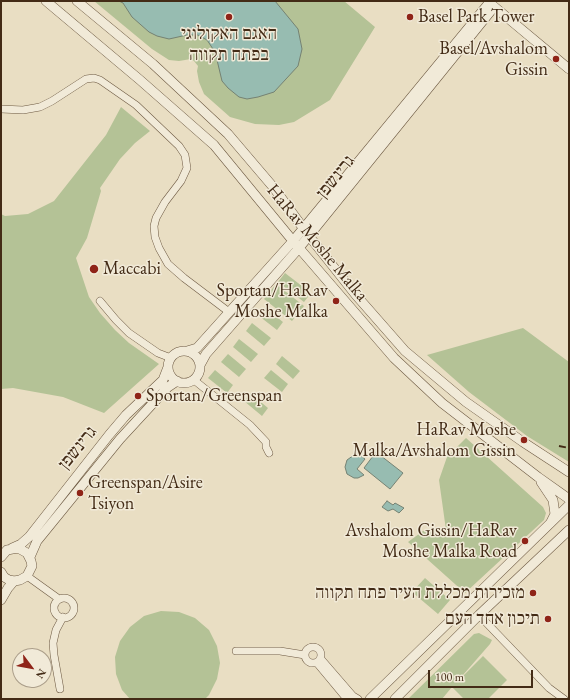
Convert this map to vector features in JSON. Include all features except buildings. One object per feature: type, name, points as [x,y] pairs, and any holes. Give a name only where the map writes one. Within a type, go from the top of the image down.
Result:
[{"type":"street","name":"HaRav Moshe Malka","points":[[46,1],[214,145],[310,262],[399,363],[442,403],[569,499]]},
{"type":"street","name":"HaRav Moshe Malka","points":[[77,1],[154,64],[228,134],[274,188],[306,233],[355,294],[405,351],[466,402],[569,472]]},
{"type":"street","points":[[490,4],[569,69]]},
{"type":"street","name":"גרינשפן","points":[[200,365],[206,354],[288,262],[296,245],[490,4]]},
{"type":"street","points":[[1,109],[24,110],[40,107],[86,79],[94,78],[100,80],[136,105],[179,146],[185,155],[187,168],[181,181],[165,202],[156,218],[154,226],[155,237],[159,248],[168,264],[173,269],[229,312]]},
{"type":"street","points":[[294,216],[298,219],[306,221],[315,221],[315,236],[319,249]]},
{"type":"street","points":[[280,255],[283,247],[281,227]]},
{"type":"street","name":"גרינשפן","points":[[187,351],[197,348],[280,255],[296,245]]},
{"type":"street","points":[[288,262],[301,259],[310,262]]},
{"type":"street","points":[[100,301],[129,333],[158,353],[171,358]]},
{"type":"street","points":[[187,351],[193,353],[198,358],[200,365],[198,376],[194,380],[183,383],[177,381],[171,376],[168,367],[171,358],[176,353],[187,351]]},
{"type":"street","name":"גרינשפן","points":[[1,556],[7,550],[21,544],[29,537],[126,415],[163,380],[168,367]]},
{"type":"street","points":[[194,380],[250,425],[266,442],[266,447],[269,453]]},
{"type":"street","name":"גרינשפן","points":[[27,576],[32,566],[30,557],[37,541],[120,439],[168,387],[177,381]]},
{"type":"street","points":[[538,477],[553,500],[555,514],[551,523]]},
{"type":"street","points":[[370,699],[569,505]]},
{"type":"street","points":[[395,699],[479,615],[569,530]]},
{"type":"street","points":[[558,540],[569,533]]},
{"type":"street","points":[[12,548],[23,550],[30,557]]},
{"type":"street","points":[[1,572],[9,580],[14,581],[20,580],[27,576],[59,599],[70,600],[73,609],[70,615],[63,617],[57,614],[54,608],[59,599]]},
{"type":"street","points":[[1,600],[14,581]]},
{"type":"street","points":[[479,615],[550,688],[564,699]]},
{"type":"street","points":[[60,689],[53,643],[56,630],[63,617]]},
{"type":"street","points":[[305,655],[310,648],[315,647],[320,650],[319,661],[347,699]]},
{"type":"street","points":[[236,651],[280,651],[305,655]]},
{"type":"street","points":[[305,655],[308,662],[319,661]]},
{"type":"street","points":[[319,661],[353,696],[358,699]]},
{"type":"green space","points":[[94,1],[344,1],[375,27],[330,100],[294,122],[279,125],[255,124],[230,117],[204,94],[199,82],[197,71],[198,66],[194,61],[191,59],[179,61],[169,60],[152,49]]},
{"type":"green space","points":[[121,107],[150,131],[135,143],[120,159],[100,188],[101,191],[87,238],[76,258],[89,297],[100,313],[129,343],[159,364],[104,413],[63,397],[13,388],[1,389],[1,214],[5,216],[28,214],[54,201],[106,135]]},
{"type":"green space","points":[[285,273],[311,293],[304,302],[278,282]]},
{"type":"green space","points":[[276,284],[304,306],[292,321],[264,299]]},
{"type":"green space","points":[[265,308],[283,322],[277,330],[259,316]]},
{"type":"green space","points":[[252,323],[271,338],[264,346],[246,331]]},
{"type":"green space","points":[[523,328],[569,362],[569,462],[527,436],[469,392],[427,355]]},
{"type":"green space","points":[[239,339],[258,354],[251,362],[233,347]]},
{"type":"green space","points":[[228,354],[246,369],[239,377],[221,362]]},
{"type":"green space","points":[[282,356],[300,371],[293,379],[276,364]]},
{"type":"green space","points":[[215,370],[233,385],[227,393],[208,378]]},
{"type":"green space","points":[[271,370],[288,384],[282,392],[264,378]]},
{"type":"green space","points":[[250,393],[268,408],[262,416],[244,401]]},
{"type":"green space","points":[[466,438],[543,507],[546,513],[544,520],[465,593],[408,542],[423,531],[446,530],[439,480],[447,457]]},
{"type":"green space","points":[[425,578],[450,600],[438,614],[412,592]]},
{"type":"green space","points":[[161,611],[179,612],[195,618],[209,630],[217,646],[220,663],[217,679],[209,695],[205,699],[130,699],[122,690],[116,674],[115,657],[120,641],[130,627],[144,616]]},
{"type":"green space","points":[[479,633],[492,640],[456,683],[483,656],[507,680],[488,699],[464,699],[452,687],[442,699],[408,699],[474,634]]},
{"type":"water","points":[[119,1],[275,1],[298,29],[302,49],[298,66],[274,92],[247,99],[239,97],[222,81],[213,49],[207,40],[198,35],[187,35],[169,39],[157,36],[149,32],[132,17],[123,3]]},
{"type":"water","points":[[376,452],[403,473],[390,489],[364,468]]},
{"type":"water","points":[[354,455],[361,456],[365,459],[357,469],[364,475],[358,478],[354,478],[347,474],[345,467],[347,460]]},
{"type":"water","points":[[387,501],[393,505],[395,503],[404,508],[399,513],[393,509],[388,511],[382,507]]},
{"type":"railway","points":[[559,446],[569,448]]},
{"type":"place","name":"האגם האקולוגי בפתח תקווה","points":[[229,17]]},
{"type":"place","name":"Basel Park Tower","points":[[410,17]]},
{"type":"place","name":"Basel/Avshalom Gissin","points":[[556,59]]},
{"type":"place","name":"Maccabi","points":[[94,269]]},
{"type":"place","name":"Sportan/HaRav Moshe Malka","points":[[336,301]]},
{"type":"place","name":"Sportan/Greenspan","points":[[138,396]]},
{"type":"place","name":"HaRav Moshe Malka/Avshalom Gissin","points":[[524,440]]},
{"type":"place","name":"Greenspan/Asire Tsiyon","points":[[80,493]]},
{"type":"place","name":"Avshalom Gissin/HaRav Moshe Malka Road","points":[[525,541]]},
{"type":"place","name":"מזכירות מכללת העיר פתח תקווה","points":[[533,593]]},
{"type":"place","name":"תיכון אחד העם","points":[[548,619]]}]
